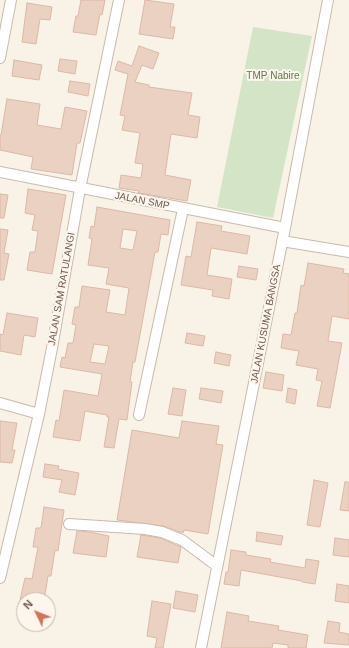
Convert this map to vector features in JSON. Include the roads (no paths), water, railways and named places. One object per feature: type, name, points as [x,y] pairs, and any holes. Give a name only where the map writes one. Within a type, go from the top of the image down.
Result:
[{"type":"street","points":[[0,58],[11,0]]},
{"type":"street","name":"JALAN SAM RATULANGI","points":[[0,578],[39,414],[80,189],[119,0]]},
{"type":"street","name":"JALAN KUSUMA BANGSA","points":[[201,648],[285,228],[328,0]]},
{"type":"street","name":"JALAN SMP","points":[[0,172],[80,189],[285,228]]},
{"type":"street","points":[[139,415],[183,209]]},
{"type":"street","points":[[282,241],[349,252]]},
{"type":"street","points":[[0,403],[39,414]]},
{"type":"street","points":[[69,524],[145,529],[162,532],[182,540],[217,566]]},
{"type":"park label","name":"TMP Nabire","points":[[273,76]]}]
